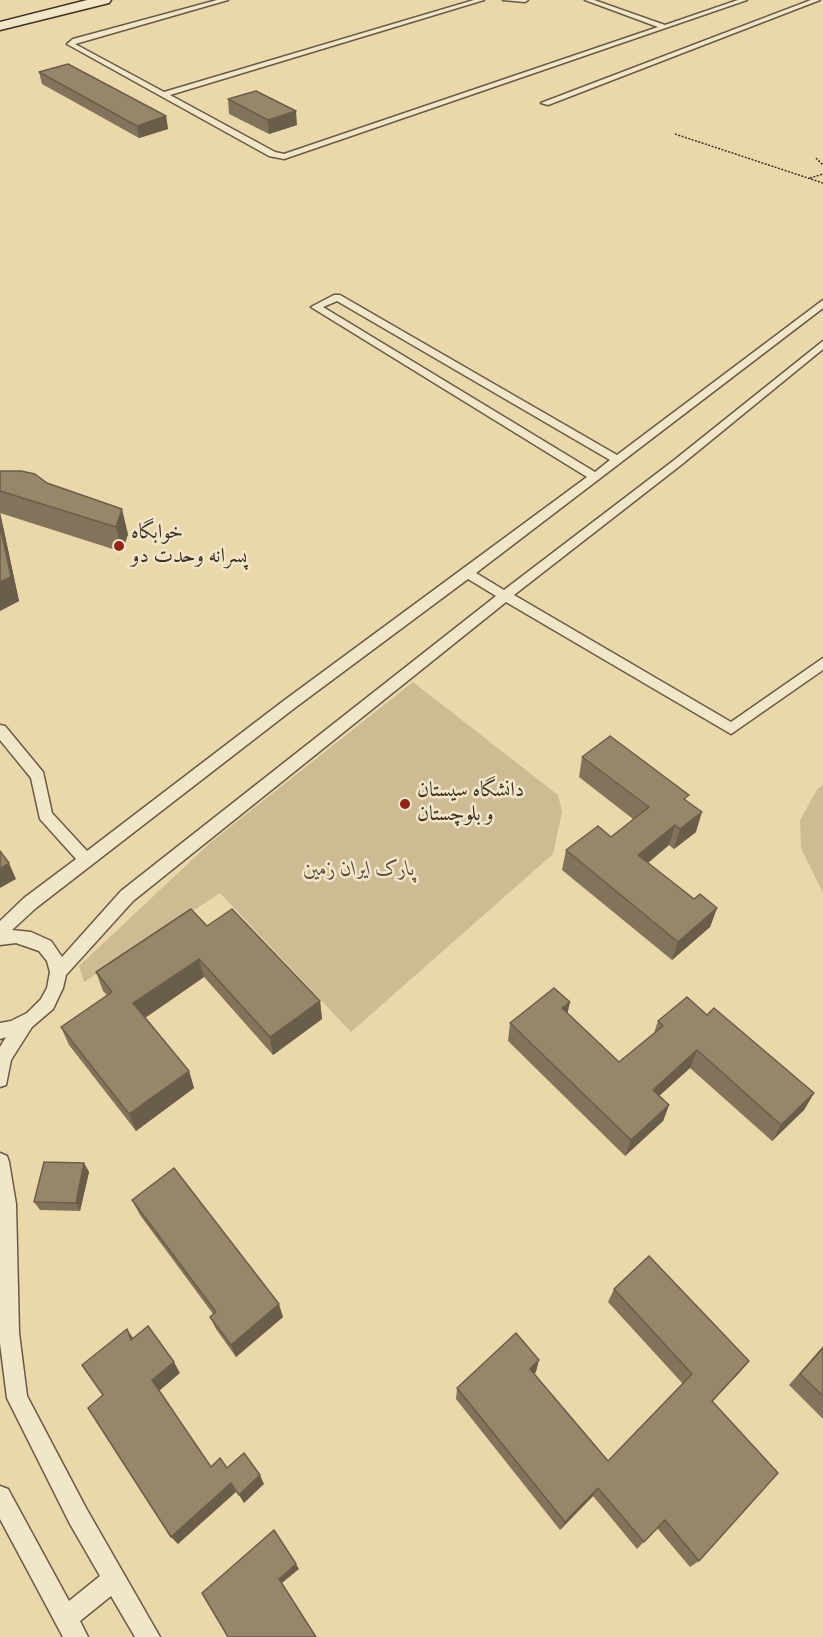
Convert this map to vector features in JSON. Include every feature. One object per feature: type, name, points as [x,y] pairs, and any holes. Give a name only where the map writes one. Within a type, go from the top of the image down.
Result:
[{"type":"main road","points":[[0,15],[59,0]]},
{"type":"main road","points":[[0,26],[104,0]]},
{"type":"lane","points":[[225,0],[75,40],[70,44],[272,154],[284,157],[744,0]]},
{"type":"lane","points":[[153,90],[457,0]]},
{"type":"lane","points":[[162,95],[481,0]]},
{"type":"lane","points":[[506,0],[525,0]]},
{"type":"lane","points":[[588,0],[664,27]]},
{"type":"lane","points":[[545,103],[817,0]]},
{"type":"lane","points":[[595,477],[316,307],[337,297],[617,460]]},
{"type":"lane","points":[[0,931],[30,903],[287,706],[595,477],[823,303]]},
{"type":"lane","points":[[58,972],[127,896],[506,595],[677,463],[823,344]]},
{"type":"lane","points":[[471,402],[495,389]]},
{"type":"lane","points":[[467,573],[731,729],[823,663]]},
{"type":"lane","points":[[0,730],[38,776],[45,815],[86,860]]},
{"type":"lane","points":[[0,938],[24,938],[45,946],[54,958],[58,972],[56,988],[47,1004],[26,1022],[0,1031]]},
{"type":"lane","points":[[0,1079],[3,1058],[26,1022]]},
{"type":"lane","points":[[0,1162],[7,1204],[9,1333],[17,1398],[78,1516],[148,1637]]},
{"type":"lane","points":[[0,1497],[71,1628],[114,1579]]},
{"type":"path","points":[[675,134],[823,183]]},
{"type":"path","points":[[816,158],[823,165]]},
{"type":"path","points":[[809,178],[823,174]]},
{"type":"green space","name":"پارک ایران زمین","points":[[413,682],[558,795],[562,812],[553,854],[351,1032],[220,893],[84,982],[79,966],[211,842]]},
{"type":"green space","points":[[823,785],[823,893],[801,848],[800,820],[818,788]]},
{"type":"building","points":[[68,64],[166,116],[137,126],[39,72]]},
{"type":"building","points":[[256,91],[296,111],[268,120],[228,99]]},
{"type":"building","points":[[0,471],[35,474],[47,483],[122,509],[116,527],[0,491]]},
{"type":"building","points":[[0,525],[11,577],[0,582]]},
{"type":"building","points":[[610,736],[689,795],[684,799],[702,812],[680,829],[675,825],[638,855],[694,899],[700,894],[717,908],[678,942],[566,850],[598,826],[611,837],[649,807],[582,757]]},
{"type":"building","points":[[0,851],[9,863],[0,869]]},
{"type":"building","points":[[191,909],[207,926],[232,909],[320,1001],[270,1037],[199,959],[133,1003],[189,1071],[129,1114],[61,1027],[112,992],[96,972]]},
{"type":"building","points":[[554,988],[570,1002],[562,1008],[619,1062],[663,1026],[658,1021],[687,997],[707,1015],[714,1008],[814,1093],[781,1125],[697,1050],[653,1090],[669,1105],[631,1140],[510,1023]]},
{"type":"building","points":[[44,1162],[84,1163],[76,1203],[34,1202]]},
{"type":"building","points":[[174,1168],[279,1304],[231,1345],[210,1317],[216,1312],[132,1200]]},
{"type":"building","points":[[649,1256],[749,1361],[712,1401],[778,1473],[699,1561],[665,1520],[644,1542],[598,1488],[565,1522],[457,1388],[516,1333],[539,1360],[530,1369],[608,1461],[692,1374],[614,1289]]},
{"type":"building","points":[[148,1326],[174,1362],[152,1380],[211,1467],[220,1458],[227,1468],[244,1453],[260,1475],[239,1495],[231,1483],[171,1537],[88,1408],[103,1395],[82,1365],[127,1329],[131,1340]]},
{"type":"building","points":[[823,1348],[823,1396],[800,1374]]},
{"type":"building","points":[[274,1530],[296,1564],[279,1579],[316,1637],[228,1637],[202,1593]]},
{"type":"place","name":"خوابگاه پسرانه وحدت دو","points":[[119,546]]},
{"type":"place","name":"دانشگاه سیستان و بلوچستان","points":[[405,804]]}]
